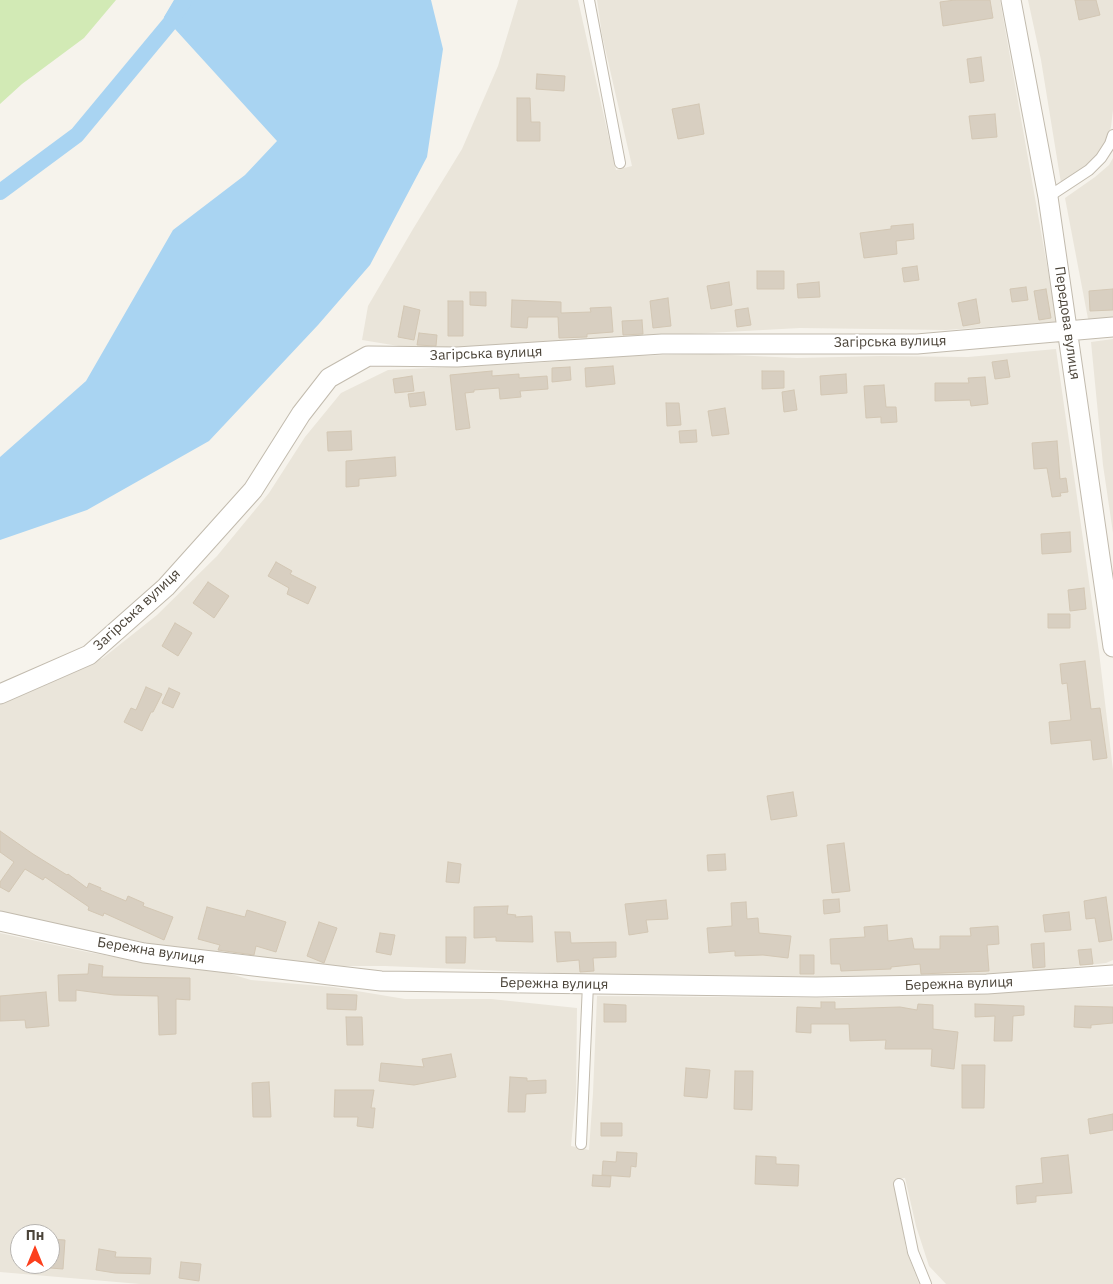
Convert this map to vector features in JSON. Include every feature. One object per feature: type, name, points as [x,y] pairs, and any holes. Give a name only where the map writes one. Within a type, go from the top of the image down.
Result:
[{"type":"street","name":"Передова вулиця","points":[[1011,0],[1048,197],[1113,647]]},
{"type":"street","name":"Загірська вулиця","points":[[0,694],[89,655],[166,587],[253,490],[301,414],[330,378],[368,356],[457,357],[662,344],[917,344],[1113,327]]},
{"type":"street","name":"Бережна вулиця","points":[[0,922],[144,953],[381,981],[816,987],[987,984],[1113,975]]},
{"type":"lane","points":[[589,0],[620,163]]},
{"type":"lane","points":[[1048,197],[1095,164],[1110,144],[1113,135]]},
{"type":"lane","points":[[581,1144],[588,984]]},
{"type":"lane","points":[[899,1184],[913,1252],[926,1284]]},
{"type":"shaded area","points":[[518,0],[578,0],[616,170],[632,166],[602,35],[597,0],[1000,0],[1057,322],[946,330],[800,328],[435,352],[362,340],[368,306],[462,149],[498,66]]},
{"type":"shaded area","points":[[1028,0],[1113,0],[1113,110],[1111,127],[1106,142],[1097,156],[1061,183],[1041,60]]},
{"type":"shaded area","points":[[1113,158],[1113,321],[1089,324],[1065,198],[1095,177],[1109,165]]},
{"type":"shaded area","points":[[1113,339],[1113,533],[1103,465],[1091,342]]},
{"type":"shaded area","points":[[1056,349],[1099,652],[1113,770],[1113,960],[1106,963],[1038,971],[961,976],[875,978],[708,975],[627,976],[385,966],[315,966],[181,950],[0,912],[0,704],[103,658],[157,615],[217,556],[269,493],[305,437],[341,393],[388,370],[534,363],[624,356],[710,354],[797,358],[881,356],[968,357]]},
{"type":"shaded area","points":[[0,933],[149,963],[211,968],[251,980],[333,987],[405,999],[491,999],[577,1008],[576,1093],[571,1146],[589,1150],[597,996],[840,998],[1113,987],[1113,1284],[946,1284],[929,1266],[916,1226],[905,1178],[895,1179],[906,1249],[919,1284],[140,1284],[23,1274],[60,1274],[60,1224],[10,1224],[10,1273],[0,1272]]},
{"type":"green space","points":[[0,0],[116,0],[84,38],[22,84],[0,104]]},
{"type":"water","points":[[174,0],[431,0],[443,49],[427,157],[370,265],[318,325],[209,441],[87,510],[0,540],[0,457],[86,381],[173,230],[245,175],[277,141],[164,17]]},
{"type":"building","points":[[990,0],[993,18],[943,26],[940,2]]},
{"type":"building","points":[[1075,0],[1096,0],[1100,15],[1079,20]]},
{"type":"building","points":[[981,57],[984,81],[970,83],[967,59]]},
{"type":"building","points":[[537,74],[565,76],[564,91],[536,89]]},
{"type":"building","points":[[517,98],[530,98],[531,122],[540,122],[540,141],[517,141]]},
{"type":"building","points":[[699,104],[704,134],[678,139],[672,109]]},
{"type":"building","points":[[995,114],[997,137],[972,139],[969,116]]},
{"type":"building","points":[[913,224],[914,239],[896,241],[897,254],[864,258],[860,233],[891,229],[891,226]]},
{"type":"building","points":[[917,266],[919,280],[904,282],[902,268]]},
{"type":"building","points":[[757,271],[784,271],[784,289],[757,289]]},
{"type":"building","points":[[729,282],[732,305],[711,309],[707,286]]},
{"type":"building","points":[[819,282],[820,297],[798,298],[797,284]]},
{"type":"building","points":[[1026,287],[1028,300],[1012,302],[1010,289]]},
{"type":"building","points":[[1046,289],[1051,318],[1039,320],[1034,291]]},
{"type":"building","points":[[1113,289],[1113,310],[1090,311],[1089,291]]},
{"type":"building","points":[[470,292],[486,292],[486,306],[470,305]]},
{"type":"building","points":[[668,298],[671,326],[653,328],[650,301]]},
{"type":"building","points":[[976,299],[980,323],[963,326],[958,303]]},
{"type":"building","points":[[512,300],[561,302],[561,313],[591,312],[590,308],[611,307],[613,332],[587,334],[587,337],[559,338],[558,317],[528,317],[527,328],[511,327]]},
{"type":"building","points":[[448,301],[463,301],[463,336],[448,336]]},
{"type":"building","points":[[404,306],[420,310],[414,340],[398,337]]},
{"type":"building","points":[[748,308],[751,325],[737,327],[735,310]]},
{"type":"building","points":[[642,320],[643,334],[623,335],[622,321]]},
{"type":"building","points":[[419,333],[437,335],[436,346],[417,345]]},
{"type":"building","points":[[1007,360],[1010,377],[995,379],[992,362]]},
{"type":"building","points":[[613,366],[615,384],[586,387],[585,368]]},
{"type":"building","points":[[570,367],[571,380],[552,382],[552,368]]},
{"type":"building","points":[[492,371],[492,376],[519,374],[519,378],[547,376],[548,389],[520,391],[521,397],[500,399],[499,388],[474,390],[474,392],[465,393],[470,428],[456,430],[450,375]]},
{"type":"building","points":[[762,371],[784,371],[784,388],[762,389]]},
{"type":"building","points":[[846,374],[847,393],[821,395],[820,376]]},
{"type":"building","points":[[412,376],[414,391],[395,393],[393,379]]},
{"type":"building","points":[[985,377],[988,404],[971,406],[970,400],[935,401],[935,383],[969,383],[968,378]]},
{"type":"building","points":[[884,385],[886,407],[896,407],[897,422],[881,423],[881,417],[866,418],[864,386]]},
{"type":"building","points":[[794,390],[797,410],[784,412],[782,392]]},
{"type":"building","points":[[424,392],[426,405],[410,407],[408,394]]},
{"type":"building","points":[[666,403],[679,403],[681,425],[667,426]]},
{"type":"building","points":[[725,408],[729,434],[712,436],[708,411]]},
{"type":"building","points":[[696,430],[697,442],[680,443],[679,431]]},
{"type":"building","points":[[351,431],[352,450],[328,451],[327,432]]},
{"type":"building","points":[[1057,441],[1060,479],[1066,478],[1068,492],[1060,493],[1061,496],[1052,497],[1047,468],[1034,469],[1032,443]]},
{"type":"building","points":[[395,457],[396,476],[359,479],[359,486],[346,487],[346,461]]},
{"type":"building","points":[[1070,532],[1071,552],[1042,554],[1041,534]]},
{"type":"building","points":[[276,562],[292,571],[290,574],[316,587],[308,604],[287,594],[289,588],[268,576]]},
{"type":"building","points":[[208,582],[229,596],[214,618],[193,603]]},
{"type":"building","points":[[1084,588],[1086,609],[1070,611],[1068,590]]},
{"type":"building","points":[[1048,614],[1070,614],[1070,628],[1048,628]]},
{"type":"building","points":[[175,623],[192,633],[178,656],[162,646]]},
{"type":"building","points":[[1085,661],[1091,709],[1100,708],[1107,758],[1093,760],[1091,740],[1051,744],[1049,722],[1071,720],[1067,683],[1062,684],[1060,664]]},
{"type":"building","points":[[146,687],[162,694],[142,731],[124,722],[131,708],[136,710]]},
{"type":"building","points":[[169,688],[180,693],[173,708],[162,703]]},
{"type":"building","points":[[793,792],[797,816],[771,820],[767,796]]},
{"type":"building","points":[[0,831],[87,888],[89,883],[126,901],[128,896],[144,903],[143,906],[173,917],[164,940],[104,913],[103,916],[88,910],[89,907],[45,877],[43,880],[25,869],[9,892],[0,887],[0,882],[14,862],[0,852]]},
{"type":"building","points":[[844,843],[850,891],[832,893],[827,845]]},
{"type":"building","points":[[725,854],[726,870],[708,871],[707,855]]},
{"type":"building","points":[[448,862],[461,864],[459,883],[446,882]]},
{"type":"building","points":[[1106,897],[1112,940],[1099,942],[1095,918],[1086,919],[1084,901]]},
{"type":"building","points":[[839,899],[840,912],[824,914],[823,900]]},
{"type":"building","points":[[666,900],[668,919],[646,920],[648,932],[629,935],[625,904]]},
{"type":"building","points":[[746,902],[747,919],[758,918],[759,933],[791,936],[788,958],[763,955],[735,956],[735,951],[709,953],[707,928],[732,926],[731,903]]},
{"type":"building","points":[[508,906],[507,914],[516,915],[515,917],[532,916],[533,942],[496,941],[496,937],[474,938],[474,907]]},
{"type":"building","points":[[207,907],[245,917],[247,910],[286,922],[276,952],[256,946],[254,955],[218,950],[220,945],[198,939]]},
{"type":"building","points":[[1069,912],[1071,930],[1045,932],[1043,915]]},
{"type":"building","points":[[319,922],[337,928],[324,963],[307,956]]},
{"type":"building","points":[[887,925],[888,941],[912,938],[914,949],[940,949],[940,936],[971,936],[970,928],[998,926],[999,944],[987,945],[989,971],[921,974],[920,964],[891,967],[891,969],[841,971],[840,964],[831,964],[830,939],[865,937],[864,927]]},
{"type":"building","points":[[555,932],[570,932],[571,943],[616,942],[616,957],[593,958],[594,971],[580,972],[579,960],[557,962]]},
{"type":"building","points":[[380,933],[395,935],[391,955],[376,952]]},
{"type":"building","points":[[446,937],[466,937],[465,963],[446,963]]},
{"type":"building","points":[[1044,943],[1045,967],[1033,968],[1031,944]]},
{"type":"building","points":[[1091,949],[1093,964],[1080,965],[1078,950]]},
{"type":"building","points":[[800,955],[814,955],[814,974],[800,974]]},
{"type":"building","points":[[89,964],[103,966],[102,977],[190,978],[190,1000],[176,999],[176,1034],[159,1035],[158,996],[114,995],[76,990],[76,1001],[59,1001],[58,975],[88,974]]},
{"type":"building","points":[[46,992],[49,1026],[26,1028],[25,1020],[0,1021],[0,996]]},
{"type":"building","points":[[327,994],[357,995],[356,1010],[327,1009]]},
{"type":"building","points":[[821,1002],[835,1002],[835,1009],[900,1007],[917,1010],[918,1004],[933,1005],[933,1029],[958,1032],[954,1069],[931,1066],[932,1049],[885,1049],[886,1040],[850,1041],[849,1024],[811,1024],[811,1033],[796,1032],[797,1007],[821,1008]]},
{"type":"building","points":[[604,1004],[626,1005],[626,1022],[604,1022]]},
{"type":"building","points":[[975,1004],[1024,1006],[1024,1015],[1013,1016],[1012,1041],[994,1041],[995,1016],[975,1017]]},
{"type":"building","points":[[1075,1006],[1113,1007],[1113,1023],[1091,1025],[1091,1028],[1074,1027]]},
{"type":"building","points":[[346,1017],[362,1017],[363,1045],[347,1045]]},
{"type":"building","points":[[451,1054],[456,1077],[414,1085],[379,1081],[381,1063],[424,1067],[422,1059]]},
{"type":"building","points":[[962,1065],[985,1065],[984,1108],[962,1108]]},
{"type":"building","points":[[686,1068],[710,1070],[707,1098],[684,1096]]},
{"type":"building","points":[[735,1071],[753,1071],[752,1110],[734,1109]]},
{"type":"building","points":[[510,1077],[527,1078],[527,1081],[546,1080],[546,1093],[526,1094],[525,1112],[508,1112]]},
{"type":"building","points":[[269,1082],[271,1117],[253,1117],[252,1083]]},
{"type":"building","points":[[335,1090],[374,1090],[371,1108],[375,1108],[373,1128],[357,1126],[358,1117],[334,1117]]},
{"type":"building","points":[[1113,1114],[1113,1130],[1090,1134],[1088,1119]]},
{"type":"building","points":[[601,1123],[622,1123],[622,1136],[601,1136]]},
{"type":"building","points":[[617,1152],[637,1153],[636,1167],[631,1166],[630,1177],[602,1175],[603,1161],[616,1162]]},
{"type":"building","points":[[1068,1155],[1072,1193],[1036,1196],[1036,1202],[1017,1204],[1016,1186],[1043,1183],[1041,1158]]},
{"type":"building","points":[[756,1156],[776,1157],[776,1164],[799,1165],[798,1186],[755,1184]]},
{"type":"building","points":[[593,1175],[611,1176],[610,1187],[592,1186]]},
{"type":"building","points":[[60,1240],[65,1240],[63,1269],[60,1269]]},
{"type":"building","points":[[99,1249],[116,1252],[115,1257],[151,1258],[150,1274],[115,1273],[96,1270]]},
{"type":"building","points":[[181,1262],[201,1264],[199,1281],[179,1278]]},
{"type":"waterway","points":[[0,192],[77,135],[170,23],[184,0]]}]
